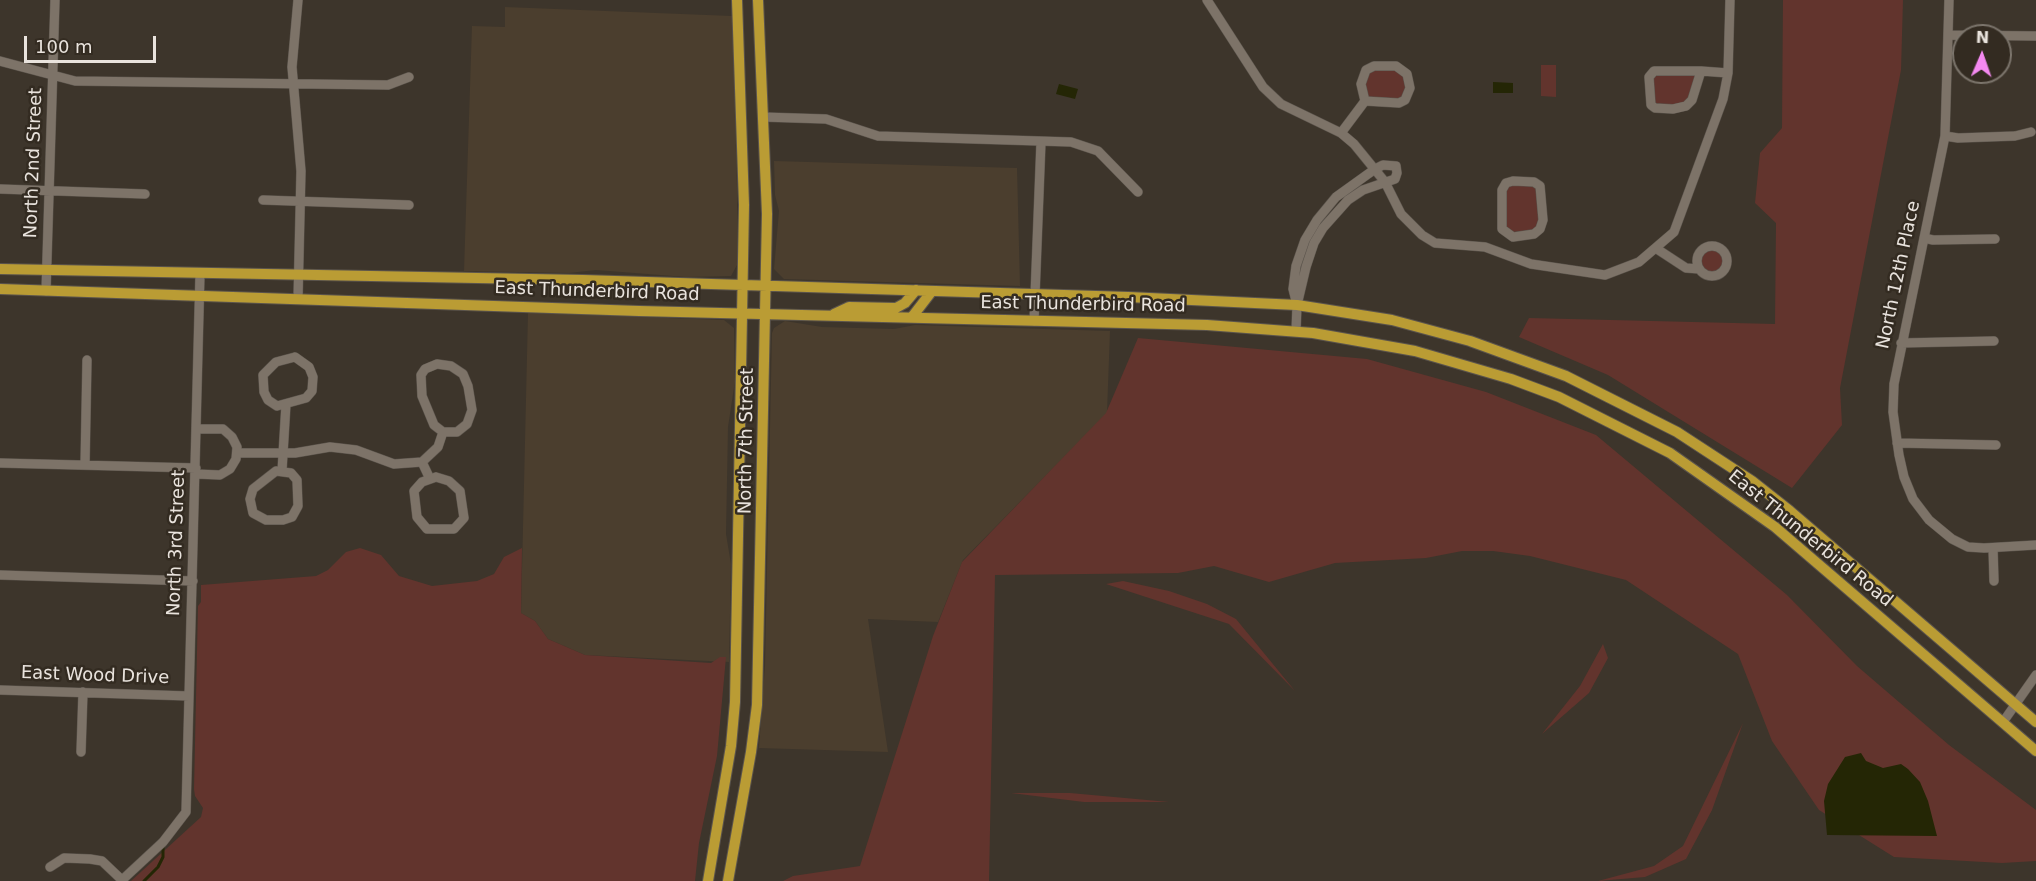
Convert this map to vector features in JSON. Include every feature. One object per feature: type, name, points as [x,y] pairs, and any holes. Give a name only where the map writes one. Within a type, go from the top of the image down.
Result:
[{"type":"main road","name":"North 7th Street","points":[[708,881],[734,713],[744,205],[737,0]]},
{"type":"main road","name":"North 7th Street","points":[[728,881],[756,713],[767,200],[758,0]]},
{"type":"main road","name":"East Thunderbird Road","points":[[0,269],[742,285],[1035,294],[1297,305],[1392,320],[1470,341],[1566,375],[1677,432],[1752,482],[1790,511],[2036,722]]},
{"type":"main road","name":"East Thunderbird Road","points":[[0,289],[828,316],[1207,325],[1296,331],[1374,342],[1467,364],[1559,397],[1628,430],[1710,479],[1774,527],[2036,751]]},
{"type":"main road","points":[[828,316],[849,308],[896,308],[905,303],[916,290]]},
{"type":"main road","points":[[912,317],[932,291]]},
{"type":"street","name":"North 2nd Street","points":[[46,291],[55,0]]},
{"type":"street","points":[[298,0],[293,50],[293,82],[301,171],[298,299]]},
{"type":"street","points":[[1207,0],[1263,87],[1281,104],[1341,133],[1366,156],[1385,182],[1411,226],[1435,243],[1485,247],[1532,264],[1605,275],[1639,262],[1657,249],[1674,232],[1712,133],[1728,73],[1730,0]]},
{"type":"street","name":"North 12th Place","points":[[1949,0],[1945,136],[1901,343],[1893,399],[1897,443],[1904,477],[1913,499],[1929,520],[1952,540],[1968,547],[1993,548]]},
{"type":"street","points":[[1948,35],[2036,36]]},
{"type":"street","points":[[0,62],[75,81],[388,85],[409,77]]},
{"type":"street","points":[[1396,66],[1407,74],[1410,88],[1405,100],[1399,103],[1365,101],[1361,92],[1362,75],[1370,67],[1396,66]]},
{"type":"street","points":[[1701,71],[1692,100],[1686,106],[1655,108],[1651,105],[1649,77],[1654,71],[1701,71],[1728,73]]},
{"type":"street","points":[[1341,133],[1365,101]]},
{"type":"street","points":[[763,117],[826,119],[878,136],[1071,142],[1098,151],[1137,192]]},
{"type":"street","points":[[1945,136],[2004,136],[2031,132]]},
{"type":"street","points":[[1034,321],[1041,142]]},
{"type":"street","points":[[1296,331],[1297,305],[1293,289],[1296,266],[1305,240],[1320,224],[1343,192],[1375,169],[1388,165],[1396,166],[1396,177],[1356,195],[1327,215]]},
{"type":"street","points":[[1513,181],[1534,182],[1540,186],[1542,192],[1540,229],[1534,234],[1513,237],[1502,229],[1502,190],[1506,183],[1513,181]]},
{"type":"street","points":[[0,189],[144,194]]},
{"type":"street","points":[[263,200],[409,205]]},
{"type":"street","points":[[1507,254],[1513,237]]},
{"type":"street","points":[[1924,238],[1933,240],[1995,238]]},
{"type":"street","points":[[1657,249],[1686,268],[1699,269]]},
{"type":"street","name":"North 3rd Street","points":[[122,880],[163,842],[186,812],[200,274]]},
{"type":"street","points":[[1901,343],[1994,341]]},
{"type":"street","points":[[295,357],[309,367],[313,377],[312,391],[306,398],[286,404],[277,406],[268,400],[261,380],[276,362],[295,357]]},
{"type":"street","points":[[85,465],[87,360]]},
{"type":"street","points":[[437,364],[451,366],[463,374],[472,410],[467,424],[458,432],[443,432],[434,425],[422,396],[420,384],[425,369],[437,364]]},
{"type":"street","points":[[282,471],[286,404]]},
{"type":"street","points":[[0,463],[196,471],[220,475],[230,469],[237,453],[232,437],[223,429],[196,429]]},
{"type":"street","points":[[237,453],[284,453],[345,448],[394,464],[422,462],[438,447],[443,432]]},
{"type":"street","points":[[1897,443],[1996,445]]},
{"type":"street","points":[[422,462],[430,479]]},
{"type":"street","points":[[276,471],[282,471],[291,473],[297,480],[298,506],[292,516],[283,520],[266,520],[253,513],[250,498],[253,489],[276,471]]},
{"type":"street","points":[[436,477],[449,481],[460,491],[464,518],[454,529],[426,529],[417,517],[414,491],[422,482],[430,479],[436,477]]},
{"type":"street","points":[[1995,581],[1993,548],[2036,545]]},
{"type":"street","points":[[0,575],[193,580]]},
{"type":"street","points":[[2003,722],[2036,675]]},
{"type":"street","name":"East Wood Drive","points":[[0,690],[189,696]]},
{"type":"street","points":[[81,752],[82,692]]},
{"type":"street","points":[[50,867],[64,858],[102,861],[122,880]]},
{"type":"shaded area","points":[[1783,0],[1903,0],[1901,70],[1840,388],[1842,425],[1792,488],[1608,375],[1519,337],[1529,318],[1775,324],[1776,223],[1755,203],[1760,153],[1782,128]]},
{"type":"shaded area","points":[[505,7],[732,16],[737,265],[731,276],[686,277],[596,270],[569,273],[464,271],[472,26],[505,27]]},
{"type":"shaded area","points":[[1541,65],[1556,65],[1556,97],[1541,96]]},
{"type":"shaded area","points":[[1396,66],[1407,74],[1405,100],[1370,102],[1361,84],[1366,70]]},
{"type":"shaded area","points":[[1654,71],[1701,71],[1686,106],[1651,105]]},
{"type":"shaded area","points":[[1493,82],[1513,83],[1513,93],[1493,93]]},
{"type":"shaded area","points":[[1059,84],[1078,89],[1075,99],[1056,94]]},
{"type":"shaded area","points":[[774,161],[1017,168],[1020,286],[784,279],[774,269],[779,211],[775,195]]},
{"type":"shaded area","points":[[1506,183],[1540,186],[1540,229],[1505,233]]},
{"type":"shaded area","points":[[1712,246],[1723,250],[1727,261],[1723,272],[1712,276],[1701,272],[1697,261],[1701,250]]},
{"type":"shaded area","points":[[528,313],[724,320],[734,328],[735,381],[728,427],[726,534],[731,564],[729,662],[585,655],[548,639],[535,621],[521,613]]},
{"type":"shaded area","points":[[785,321],[822,327],[894,329],[915,325],[1110,331],[1107,413],[963,560],[938,622],[868,619],[888,752],[759,748],[765,666],[772,333],[774,328]]},
{"type":"shaded area","points":[[1138,338],[1367,359],[1486,392],[1596,435],[1787,595],[1857,666],[1949,745],[2036,810],[2036,861],[2002,863],[1894,857],[1819,810],[1772,741],[1738,654],[1626,580],[1530,556],[1493,551],[1462,551],[1426,558],[1335,563],[1269,582],[1214,566],[1178,573],[995,575],[989,881],[783,881],[793,876],[860,866],[933,636],[962,562],[1106,413]]},
{"type":"shaded area","points":[[360,548],[381,555],[399,576],[432,586],[477,581],[494,574],[504,557],[522,548],[521,613],[535,621],[548,639],[585,655],[711,663],[720,657],[726,657],[717,756],[699,843],[695,881],[131,881],[201,817],[203,808],[195,796],[194,789],[198,606],[201,602],[201,585],[316,576],[328,570],[346,552]]},
{"type":"shaded area","points":[[1123,581],[1169,591],[1207,604],[1236,619],[1295,691],[1229,624],[1106,584]]},
{"type":"shaded area","points":[[1603,644],[1608,658],[1589,693],[1542,734],[1580,686]]},
{"type":"shaded area","points":[[1743,723],[1712,810],[1686,859],[1645,877],[1598,881],[1654,866],[1683,846]]},
{"type":"shaded area","points":[[1861,753],[1866,761],[1883,768],[1901,764],[1920,782],[1928,801],[1937,836],[1827,835],[1824,801],[1828,784],[1845,757]]},
{"type":"shaded area","points":[[1011,793],[1070,793],[1169,802],[1084,802]]},
{"type":"waterway","points":[[144,881],[158,867],[163,857],[163,847]]}]
